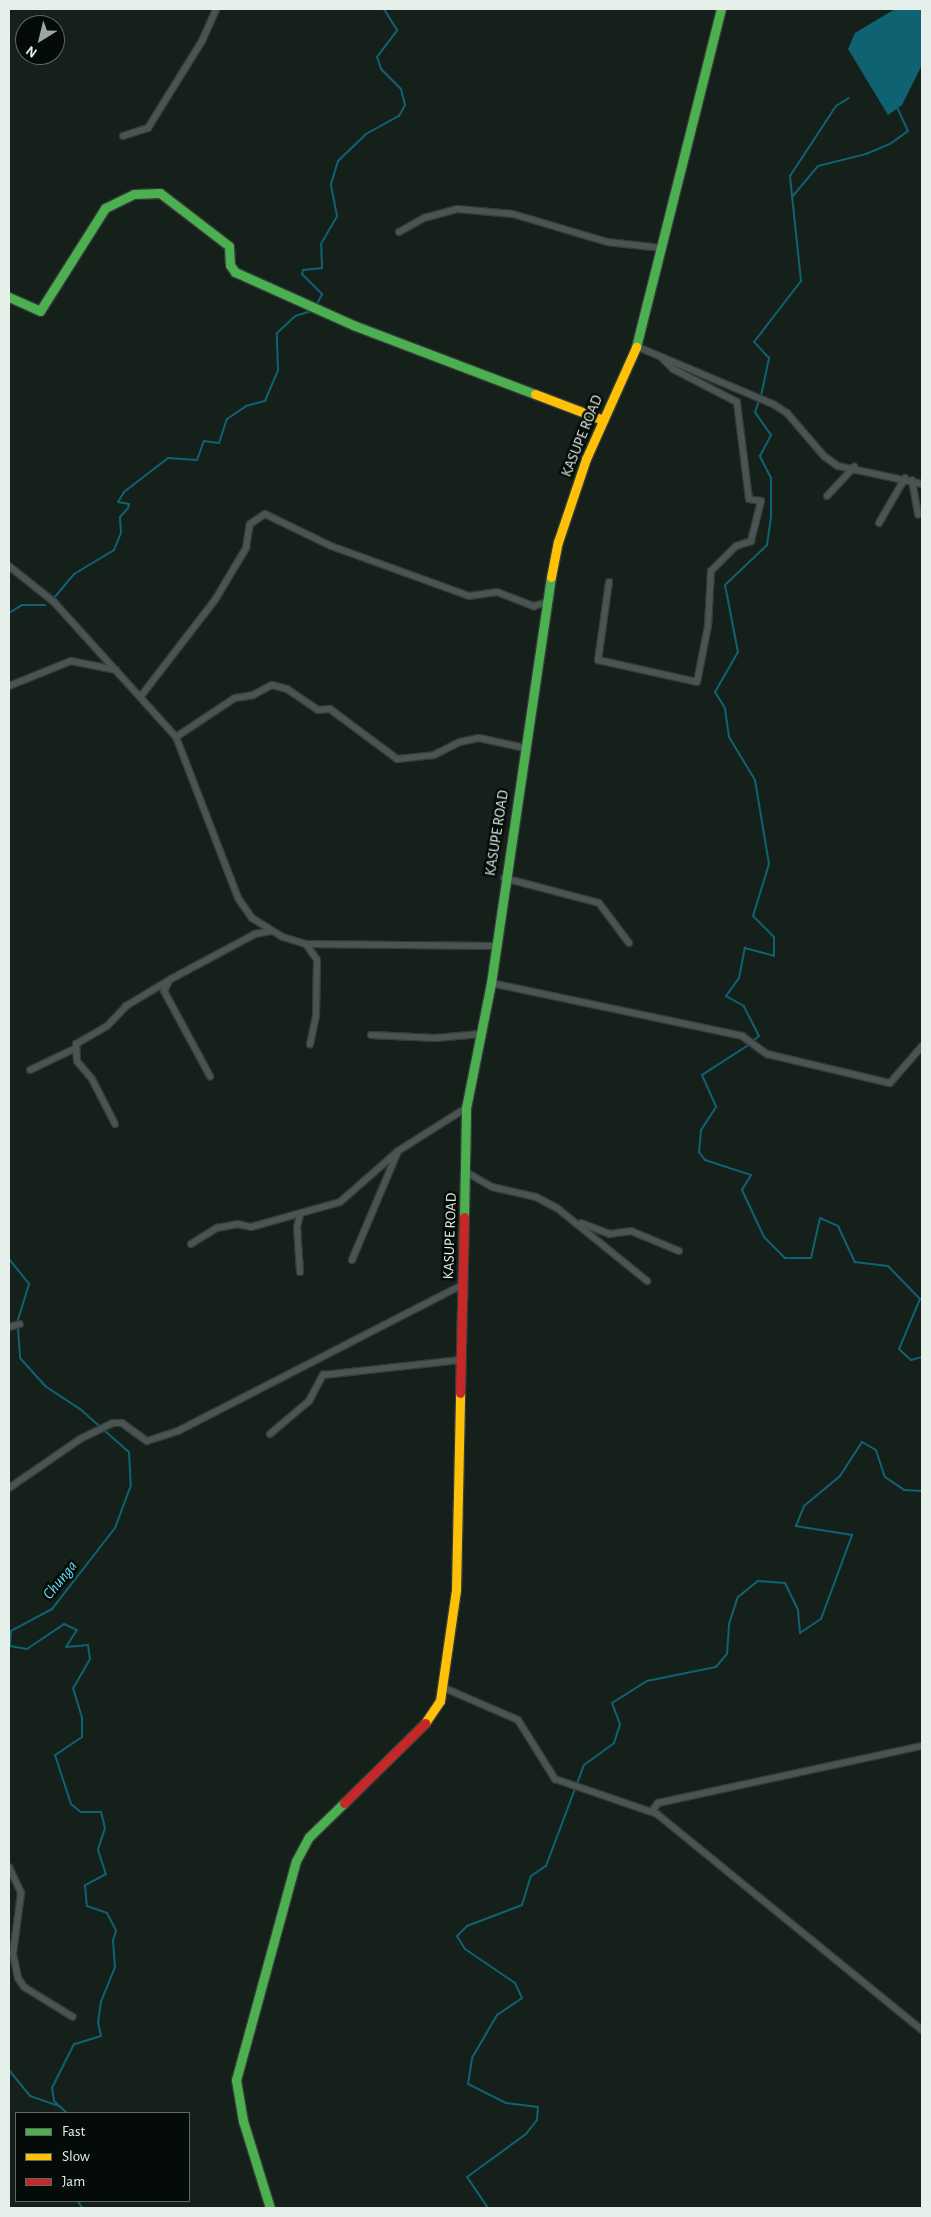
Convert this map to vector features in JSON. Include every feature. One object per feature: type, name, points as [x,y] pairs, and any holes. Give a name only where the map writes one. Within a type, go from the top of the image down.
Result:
[{"type":"street","points":[[122,136],[148,128],[202,41],[216,9]]},
{"type":"street","name":"KASUPE ROAD","points":[[270,2208],[243,2121],[236,2080],[291,1877],[309,1837],[438,1710],[456,1590],[466,1108],[491,983],[504,878],[547,602],[558,542],[603,420],[638,347],[721,9]]},
{"type":"street","points":[[9,297],[40,311],[105,208],[134,194],[160,193],[229,246],[233,271],[353,325],[603,420]]},
{"type":"street","points":[[399,232],[424,218],[457,209],[513,214],[607,242],[662,248]]},
{"type":"street","points":[[638,347],[773,404],[787,413],[829,460],[838,466],[854,467],[905,478],[922,484]]},
{"type":"street","points":[[609,582],[598,660],[697,682],[708,626],[711,570],[736,546],[752,541],[761,501],[749,499],[737,402],[673,370],[662,358]]},
{"type":"street","points":[[827,496],[854,467]]},
{"type":"street","points":[[879,523],[905,478]]},
{"type":"street","points":[[912,480],[918,514]]},
{"type":"street","points":[[141,696],[215,600],[246,548],[250,524],[265,514],[331,546],[470,596],[497,592],[534,606],[547,602]]},
{"type":"street","points":[[9,566],[54,602],[120,672],[176,737],[238,898],[252,918],[272,931],[306,944],[496,946]]},
{"type":"street","points":[[9,686],[71,661],[102,664],[120,672]]},
{"type":"street","points":[[176,737],[234,698],[253,695],[272,685],[287,689],[318,710],[334,712],[375,746],[397,759],[434,755],[460,742],[479,738],[525,748]]},
{"type":"street","points":[[504,878],[599,903],[629,943]]},
{"type":"street","points":[[30,1070],[74,1048],[107,1026],[126,1006],[170,980],[255,934],[272,931]]},
{"type":"street","points":[[306,944],[317,960],[316,1016],[310,1044]]},
{"type":"street","points":[[170,980],[164,991],[210,1076]]},
{"type":"street","points":[[491,983],[742,1036],[767,1054],[890,1083],[922,1046]]},
{"type":"street","points":[[371,1035],[434,1038],[481,1034]]},
{"type":"street","points":[[74,1048],[77,1061],[92,1079],[115,1124]]},
{"type":"street","points":[[191,1244],[217,1228],[237,1224],[250,1227],[300,1215],[340,1202],[398,1151],[466,1108]]},
{"type":"street","points":[[352,1260],[398,1151]]},
{"type":"street","points":[[466,1172],[492,1187],[543,1200],[571,1218],[597,1231],[631,1231],[679,1251]]},
{"type":"street","points":[[300,1215],[297,1227],[300,1272]]},
{"type":"street","points":[[571,1218],[647,1281]]},
{"type":"street","points":[[9,1488],[80,1439],[96,1434],[108,1427],[122,1423],[147,1441],[159,1439],[462,1285]]},
{"type":"street","points":[[270,1434],[310,1401],[323,1375],[460,1360]]},
{"type":"street","points":[[442,1687],[518,1720],[549,1773],[570,1785],[652,1811],[922,2030]]},
{"type":"street","points":[[652,1811],[658,1803],[922,1746]]},
{"type":"street","points":[[9,1867],[21,1893],[13,1954],[18,1978],[24,1987],[73,2017]]},
{"type":"water","points":[[895,9],[922,9],[922,65],[902,105],[888,115],[848,49],[855,33]]},
{"type":"waterway","points":[[317,304],[322,294],[302,274],[303,270],[322,268],[321,244],[337,216],[331,184],[338,161],[366,134],[399,116],[405,105],[401,89],[381,69],[377,57],[397,30],[384,9]]},
{"type":"waterway","points":[[761,396],[769,358],[754,342],[801,281],[790,176],[836,106],[849,98]]},
{"type":"waterway","points":[[792,197],[818,166],[866,154],[890,144],[908,131],[897,107]]},
{"type":"waterway","points":[[54,598],[74,574],[114,550],[121,533],[120,517],[129,504],[118,502],[124,492],[168,458],[197,460],[204,441],[219,443],[227,419],[246,406],[265,401],[278,370],[277,333],[295,316],[311,311]]},
{"type":"waterway","points":[[753,1041],[759,1036],[744,1006],[726,996],[739,978],[745,948],[774,956],[774,937],[753,916],[769,864],[755,780],[729,737],[725,708],[715,692],[738,652],[725,585],[767,545],[771,516],[771,478],[760,456],[771,435],[755,412],[759,401]]},
{"type":"waterway","points":[[9,613],[22,605],[45,605]]},
{"type":"waterway","points":[[750,1044],[702,1075],[716,1107],[701,1130],[699,1152],[705,1160],[751,1175],[742,1190],[764,1237],[785,1258],[811,1258],[820,1218],[838,1226],[855,1262],[888,1266],[920,1299],[899,1349],[911,1360],[922,1357]]},
{"type":"waterway","name":"Chunga","points":[[9,1150],[9,1191]]},
{"type":"waterway","name":"Chunga","points":[[9,1259],[29,1284],[17,1323]]},
{"type":"waterway","name":"Chunga","points":[[18,1328],[20,1358],[45,1386],[80,1409],[129,1452],[131,1485],[115,1528],[52,1609],[11,1631],[10,1646],[27,1649],[64,1624],[77,1630],[66,1647],[88,1645],[90,1659],[73,1688],[82,1717],[82,1737],[55,1755],[71,1804],[81,1812],[101,1812],[105,1828],[98,1850],[106,1874],[85,1885],[87,1906],[107,1913],[116,1931],[113,1940],[115,1967],[101,2001],[98,2022],[101,2036],[74,2044],[52,2088],[54,2101],[66,2112]]},
{"type":"waterway","points":[[488,2208],[467,2177],[526,2134],[537,2120],[538,2107],[506,2103],[468,2084],[472,2058],[497,2015],[522,1998],[515,1983],[465,1949],[457,1936],[467,1926],[522,1905],[531,1876],[546,1866],[584,1765],[614,1743],[620,1724],[612,1703],[647,1681],[716,1667],[727,1654],[729,1624],[738,1597],[758,1581],[785,1583],[798,1610],[800,1633],[821,1619],[852,1535],[796,1526],[804,1506],[840,1476],[862,1442],[876,1450],[885,1477],[904,1490],[922,1491]]},
{"type":"waterway","points":[[9,2070],[30,2096],[59,2106]]},
{"type":"waterway","name":"Chunga","points":[[79,2202],[82,2208]]},
{"type":"traffic: fast","points":[[636,347],[721,9]]},
{"type":"traffic: fast","points":[[9,297],[40,311],[105,208],[134,194],[160,193],[229,246],[230,265],[235,272],[353,325],[535,394]]},
{"type":"traffic: fast","points":[[464,1217],[466,1108],[491,983],[551,577]]},
{"type":"traffic: fast","points":[[270,2208],[243,2121],[236,2080],[296,1861],[309,1837],[344,1803]]},
{"type":"traffic: slow","points":[[551,577],[558,542],[586,459],[636,347]]},
{"type":"traffic: slow","points":[[535,394],[603,420]]},
{"type":"traffic: slow","points":[[425,1723],[440,1701],[456,1590],[460,1393]]},
{"type":"traffic: jam","points":[[460,1393],[464,1217]]},
{"type":"traffic: jam","points":[[344,1803],[425,1723]]}]
